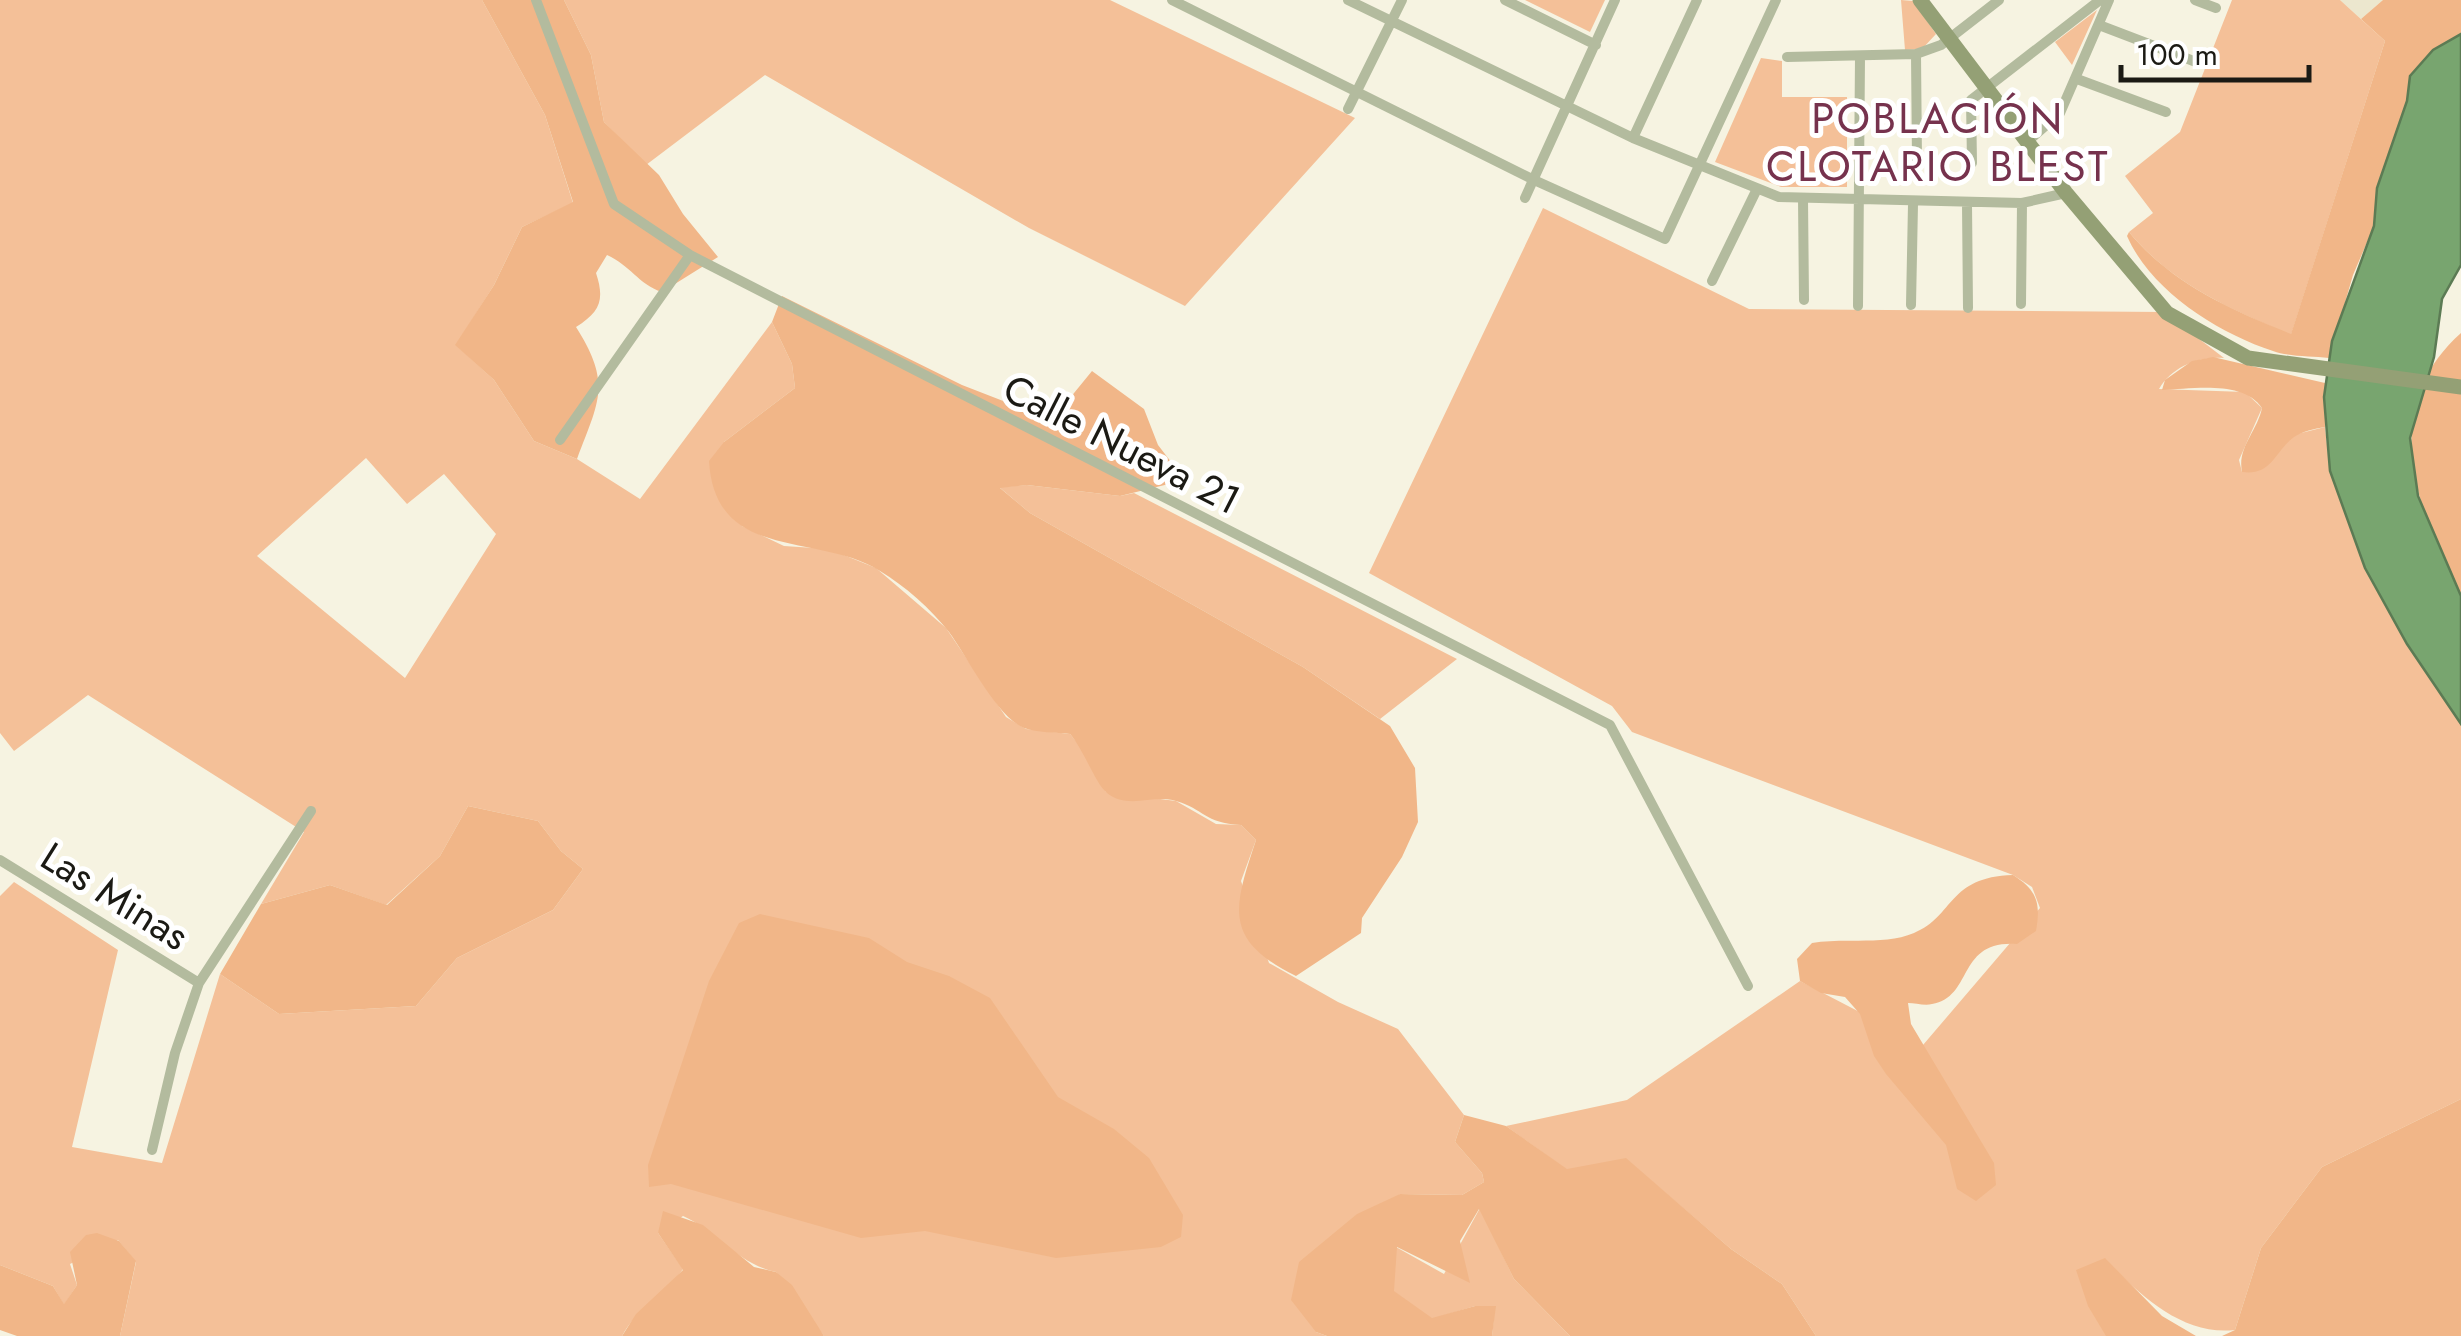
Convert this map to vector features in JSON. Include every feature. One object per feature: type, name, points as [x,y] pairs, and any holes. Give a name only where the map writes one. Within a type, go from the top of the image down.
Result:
[{"type":"street","name":"Calle Nueva 21","points":[[536,0],[614,204],[690,256],[1610,724],[1748,986]]},
{"type":"street","points":[[1172,0],[1188,3],[1534,180],[1666,239],[1776,0]]},
{"type":"street","points":[[1348,0],[1633,138],[1756,190],[1803,199],[1913,204],[2022,203],[2066,193]]},
{"type":"street","points":[[1348,109],[1402,0]]},
{"type":"street","points":[[1506,0],[1596,45]]},
{"type":"street","points":[[1525,198],[1615,0]]},
{"type":"street","points":[[1633,138],[1697,0]]},
{"type":"street","points":[[1920,0],[2066,193],[2167,313],[2248,358],[2461,388]]},
{"type":"street","points":[[1787,57],[1916,54],[1949,38],[1999,0]]},
{"type":"street","points":[[1972,163],[1971,100],[2100,0]]},
{"type":"street","points":[[2028,142],[2060,113],[2110,0]]},
{"type":"street","points":[[2195,0],[2216,8]]},
{"type":"street","points":[[2099,25],[2196,62]]},
{"type":"street","points":[[1916,54],[1917,161]]},
{"type":"street","points":[[1858,306],[1860,57]]},
{"type":"street","points":[[2077,78],[2166,112]]},
{"type":"street","points":[[1712,281],[1756,190]]},
{"type":"street","points":[[1803,199],[1804,300]]},
{"type":"street","points":[[2022,203],[2022,304]]},
{"type":"street","points":[[1910,305],[1913,204]]},
{"type":"street","points":[[1967,204],[1968,308]]},
{"type":"street","points":[[560,440],[690,256]]},
{"type":"street","points":[[152,1150],[170,1069],[199,983],[311,811]]},
{"type":"street","name":"Las Minas","points":[[0,860],[199,983]]},
{"type":"shaded area","points":[[0,0],[482,0],[545,115],[573,203],[522,227],[494,285],[456,345],[494,380],[534,441],[577,459],[640,499],[772,322],[792,364],[795,388],[724,442],[742,526],[784,546],[829,549],[876,568],[946,628],[1006,717],[1026,729],[1070,734],[1085,752],[1106,792],[1176,801],[1216,824],[1241,825],[1256,840],[1241,881],[1269,963],[1338,1002],[1398,1029],[1464,1115],[1455,1142],[1482,1173],[1484,1182],[1462,1195],[1400,1194],[1316,1332],[1327,1336],[824,1336],[776,1272],[750,1262],[683,1216],[658,1233],[683,1269],[635,1317],[622,1336],[120,1336],[136,1262],[118,1240],[70,1264],[77,1285],[64,1305],[53,1286],[0,1265],[0,896],[14,882],[118,950],[72,1147],[162,1163],[220,974],[279,1014],[416,1006],[457,958],[553,910],[583,869],[561,851],[538,821],[468,806],[440,856],[386,905],[330,885],[261,904],[304,832],[88,695],[14,751],[0,733]],"holes":[[[366,458],[407,504],[444,474],[496,534],[405,678],[257,556]]]},
{"type":"shaded area","points":[[482,0],[564,0],[591,55],[604,122],[659,175],[683,214],[718,257],[662,292],[607,255],[596,273],[598,304],[591,316],[576,327],[598,378],[596,406],[577,459],[534,441],[494,380],[455,345],[494,285],[522,227],[573,202],[545,115]]},
{"type":"shaded area","points":[[564,0],[1110,0],[1355,118],[1185,306],[1029,228],[765,75],[646,165],[604,122],[591,55]]},
{"type":"shaded area","points":[[1525,0],[1605,0],[1590,32]]},
{"type":"shaded area","points":[[1901,0],[1913,1],[1936,34],[1922,49],[1905,50]]},
{"type":"shaded area","points":[[2232,0],[2340,0],[2385,41],[2291,335],[2224,305],[2183,281],[2129,232],[2153,213],[2125,176],[2180,132]]},
{"type":"shaded area","points":[[2340,0],[2383,0],[2361,19]]},
{"type":"shaded area","points":[[2383,0],[2461,0],[2461,34],[2433,50],[2410,76],[2407,101],[2377,188],[2374,226],[2353,275],[2329,358],[2273,351],[2230,333],[2188,307],[2152,275],[2127,236],[2129,232],[2164,266],[2203,293],[2291,334],[2385,41],[2361,19]]},
{"type":"shaded area","points":[[2097,10],[2072,65],[2055,42]]},
{"type":"shaded area","points":[[2461,34],[2461,265],[2442,299],[2434,357],[2410,438],[2418,496],[2461,596],[2461,724],[2407,644],[2365,568],[2330,471],[2324,397],[2332,341],[2374,226],[2377,188],[2407,101],[2410,76],[2433,50]]},
{"type":"shaded area","points":[[1761,58],[1782,61],[1782,97],[1847,97],[1847,187],[1781,187],[1715,162]]},
{"type":"shaded area","points":[[1543,208],[1749,309],[2164,312],[2224,358],[2187,364],[2159,389],[2245,392],[2262,408],[2239,460],[2242,472],[2297,434],[2325,427],[2330,471],[2365,568],[2407,644],[2461,724],[2461,1099],[2322,1167],[2261,1248],[2235,1330],[2197,1326],[2162,1310],[2105,1259],[2107,1336],[1816,1336],[1782,1284],[1731,1249],[1626,1159],[1567,1170],[1506,1126],[1627,1100],[1800,981],[1923,1045],[2040,908],[2032,887],[2013,875],[1632,732],[1612,706],[1369,573]]},
{"type":"shaded area","points":[[782,296],[962,385],[1052,420],[1092,371],[1144,409],[1158,445],[1185,480],[1120,496],[1027,485],[1000,488],[1030,513],[1303,667],[1390,726],[1415,768],[1418,822],[1402,857],[1362,918],[1361,933],[1296,976],[1272,963],[1245,935],[1240,920],[1242,885],[1256,840],[1241,825],[1219,822],[1167,799],[1115,798],[1103,788],[1070,734],[1024,728],[1003,712],[949,632],[899,584],[855,559],[774,540],[749,530],[730,516],[716,493],[709,461],[724,442],[795,388],[792,364],[772,322]]},
{"type":"shaded area","points":[[2461,333],[2461,596],[2419,495],[2412,427],[2419,394],[2435,363]]},
{"type":"shaded area","points":[[2213,357],[2325,383],[2325,427],[2294,437],[2266,467],[2242,472],[2242,455],[2262,408],[2254,399],[2217,388],[2162,390],[2165,380],[2192,361]]},
{"type":"shaded area","points":[[1027,485],[1120,496],[1134,493],[1457,659],[1380,719],[1303,667],[1030,513],[999,487]]},
{"type":"shaded area","points":[[468,806],[538,821],[561,851],[583,869],[553,910],[457,958],[416,1006],[279,1014],[220,974],[261,904],[330,885],[387,905],[440,856]]},
{"type":"shaded area","points":[[2013,875],[2035,898],[2036,931],[2017,944],[1984,951],[1945,999],[1929,1005],[1908,1003],[1911,1024],[1994,1163],[1996,1185],[1976,1201],[1957,1189],[1946,1145],[1874,1056],[1860,1014],[1845,997],[1821,993],[1800,981],[1797,959],[1812,943],[1890,939],[1914,933],[1927,926],[1963,890],[1991,877]]},
{"type":"shaded area","points":[[760,914],[869,938],[907,962],[949,976],[990,998],[1058,1097],[1114,1129],[1149,1158],[1183,1215],[1181,1237],[1161,1247],[1056,1258],[925,1231],[861,1238],[671,1184],[649,1187],[648,1165],[709,981],[739,923]]},
{"type":"shaded area","points":[[2461,1099],[2461,1336],[2222,1336],[2235,1330],[2261,1248],[2322,1167]]},
{"type":"shaded area","points":[[1464,1115],[1506,1126],[1567,1169],[1626,1158],[1731,1249],[1782,1284],[1816,1336],[1570,1336],[1514,1279],[1479,1209],[1460,1241],[1470,1283],[1397,1247],[1394,1291],[1432,1318],[1475,1306],[1496,1306],[1492,1336],[1327,1336],[1316,1332],[1291,1300],[1299,1262],[1357,1214],[1400,1194],[1462,1195],[1484,1182],[1482,1173],[1455,1142]]},
{"type":"shaded area","points":[[1480,1208],[1514,1279],[1570,1336],[1492,1336],[1495,1306],[1475,1306],[1432,1319],[1393,1291],[1396,1247],[1444,1274]]},
{"type":"shaded area","points":[[663,1211],[703,1225],[754,1267],[776,1272],[792,1285],[824,1336],[622,1336],[636,1314],[683,1270],[658,1233]]},
{"type":"shaded area","points":[[97,1233],[119,1241],[136,1261],[120,1336],[17,1336],[0,1330],[0,1265],[53,1286],[64,1304],[77,1285],[70,1252],[86,1235]]},
{"type":"shaded area","points":[[2105,1258],[2162,1316],[2196,1336],[2106,1336],[2088,1306],[2076,1270]]},
{"type":"district","name":"POBLACIÓN CLOTARIO BLEST","points":[[1938,142]]}]
